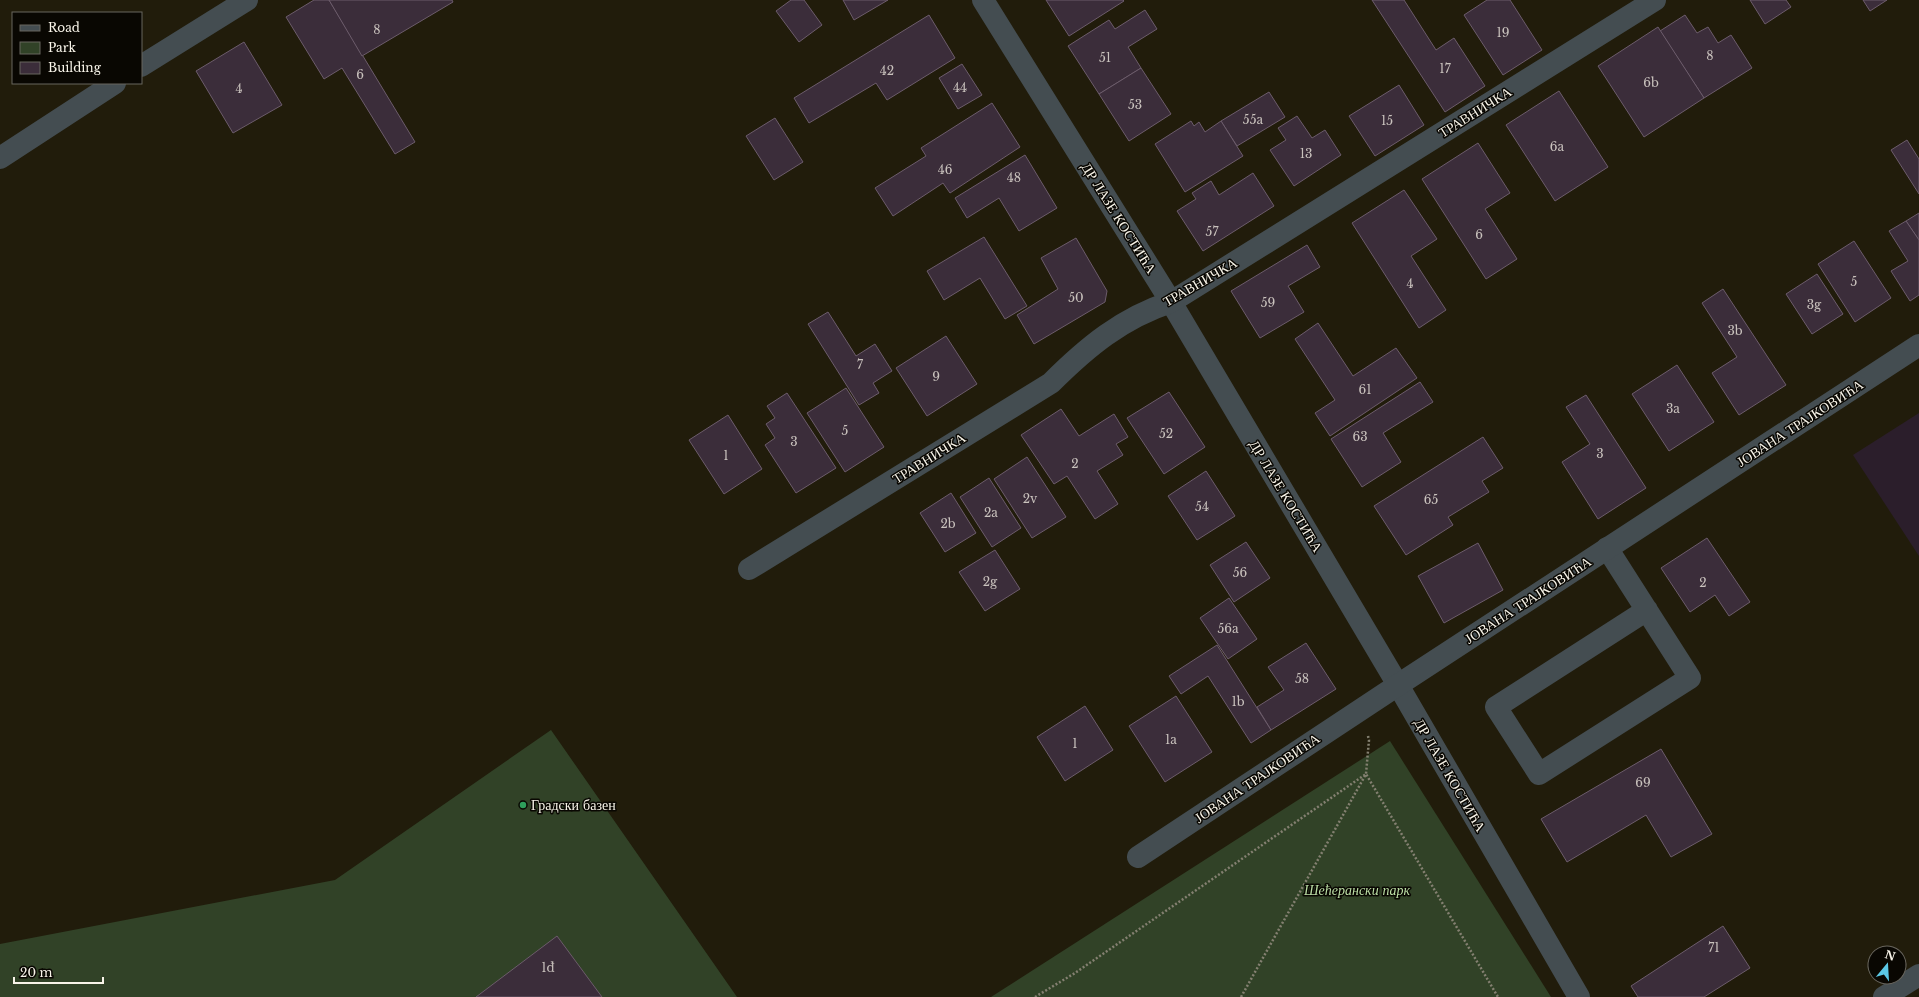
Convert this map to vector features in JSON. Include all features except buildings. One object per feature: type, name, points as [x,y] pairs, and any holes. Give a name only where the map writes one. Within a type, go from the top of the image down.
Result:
[{"type":"street","points":[[142,65],[247,0]]},
{"type":"street","name":"ДР ЛАЗЕ КОСТИЋА","points":[[983,0],[1171,302],[1398,685],[1579,997]]},
{"type":"street","name":"ТРАВНИЧКА","points":[[749,569],[1051,383],[1081,353],[1114,330],[1146,310],[1171,302],[1655,0]]},
{"type":"street","points":[[0,158],[113,84]]},
{"type":"street","name":"ЈОВАНА ТРАЈКОВИЋА","points":[[1138,857],[1398,685],[1919,345]]},
{"type":"street","points":[[1892,363],[1919,364]]},
{"type":"street","points":[[1607,548],[1647,610],[1690,678],[1539,774],[1496,707],[1647,610]]},
{"type":"street","points":[[1884,997],[1919,975]]},
{"type":"path","points":[[1240,997],[1366,774],[1369,740],[1357,712]]},
{"type":"path","points":[[1035,997],[1075,973],[1366,774]]},
{"type":"path","points":[[1366,774],[1498,997]]},
{"type":"shaded area","points":[[1919,413],[1919,556],[1853,455]]},
{"type":"green space","name":"Градски базен","points":[[551,730],[737,997],[0,997],[0,944],[335,880]]},
{"type":"green space","name":"Шећерански парк","points":[[1390,741],[1551,997],[991,997]]},
{"type":"place","name":"Градски базен","points":[[523,805]]}]
